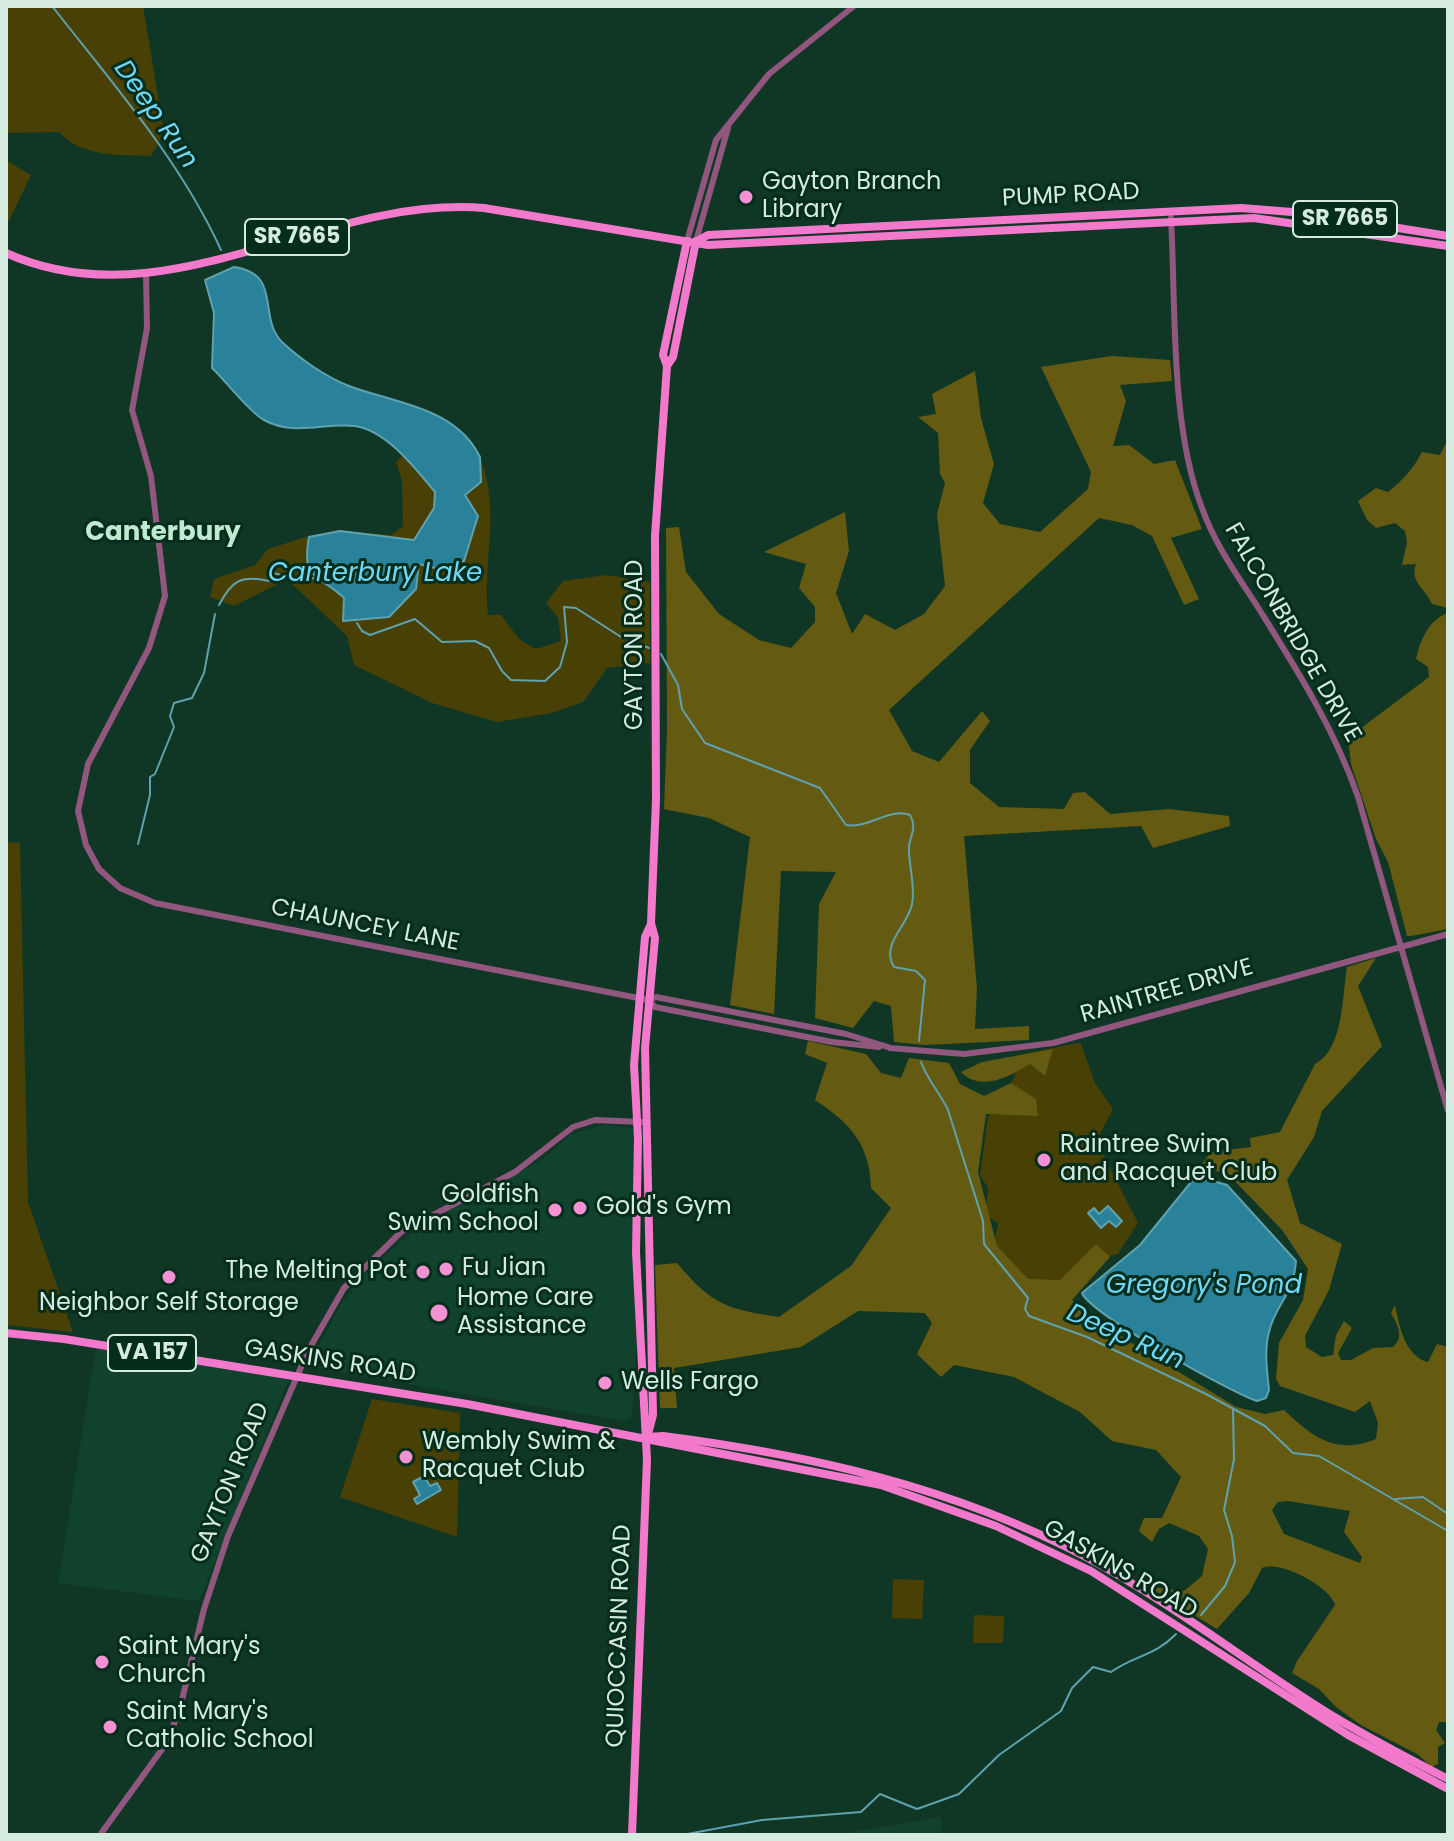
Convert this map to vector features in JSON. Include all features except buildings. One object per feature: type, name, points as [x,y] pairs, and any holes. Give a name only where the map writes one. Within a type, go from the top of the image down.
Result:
[{"type":"main road","name":"PUMP ROAD","points":[[6,253],[65,271],[146,274],[177,270],[363,217],[418,207],[484,208],[708,245],[1284,210],[1448,236]]},
{"type":"main road","name":"PUMP ROAD","points":[[1171,215],[1275,219],[1448,246]]},
{"type":"main road","name":"GAYTON ROAD","points":[[649,1122],[645,1048],[655,938],[651,923],[656,800],[655,536],[667,366],[673,357],[691,241]]},
{"type":"main road","name":"GAYTON ROAD","points":[[638,1122],[634,1045],[645,937],[651,923]]},
{"type":"main road","name":"QUIOCCASIN ROAD","points":[[638,1122],[636,1252],[642,1415],[647,1438]]},
{"type":"main road","name":"QUIOCCASIN ROAD","points":[[632,1835],[647,1438],[653,1415],[647,1264],[649,1122]]},
{"type":"main road","name":"GASKINS ROAD","points":[[6,1333],[64,1339],[297,1377],[647,1438],[667,1445],[881,1485],[1035,1543],[1091,1571],[1367,1747],[1448,1789]]},
{"type":"main road","name":"GASKINS ROAD","points":[[647,1438],[683,1438],[847,1467],[929,1490],[1007,1519],[1101,1565],[1332,1715],[1448,1779]]},
{"type":"street","name":"GAYTON ROAD","points":[[691,241],[728,128],[769,74],[854,6]]},
{"type":"street","name":"FALCONBRIDGE DRIVE","points":[[1171,215],[1183,427],[1195,490],[1226,557],[1337,741],[1358,797],[1448,1111]]},
{"type":"street","name":"CHAUNCEY LANE","points":[[146,274],[147,328],[132,410],[151,476],[165,596],[149,648],[84,773],[79,820],[97,865],[120,888],[155,903],[649,1000]]},
{"type":"street","name":"RAINTREE DRIVE","points":[[649,1000],[655,1007],[832,1042],[964,1054],[1042,1045],[1448,934]]},
{"type":"street","name":"GAYTON ROAD","points":[[100,1835],[153,1764],[176,1722],[210,1588],[321,1323],[344,1288],[401,1232],[515,1172],[573,1127],[595,1120],[649,1122]]},
{"type":"shaded area","points":[[6,6],[143,6],[164,133],[151,156],[113,155],[90,150],[78,146],[59,132],[6,133]]},
{"type":"shaded area","points":[[6,160],[31,175],[6,227]]},
{"type":"shaded area","points":[[1111,356],[1170,360],[1172,381],[1120,385],[1126,401],[1113,446],[1129,445],[1154,464],[1175,460],[1202,529],[1171,538],[1199,599],[1184,605],[1152,536],[1132,525],[1099,518],[889,710],[912,751],[939,762],[982,711],[990,721],[970,750],[970,783],[999,807],[1064,809],[1073,793],[1085,792],[1110,814],[1169,809],[1229,816],[1230,826],[1153,848],[1141,826],[964,836],[977,989],[975,1029],[1029,1026],[1029,1040],[925,1045],[894,1042],[891,1006],[874,1001],[853,1028],[815,1018],[819,904],[836,872],[781,871],[774,1014],[730,1005],[750,837],[709,818],[664,809],[667,729],[666,528],[679,527],[686,572],[719,614],[759,640],[791,648],[815,622],[815,607],[799,588],[806,564],[764,552],[845,512],[849,551],[836,593],[852,634],[865,614],[895,630],[924,614],[945,586],[937,514],[945,483],[940,474],[938,433],[918,417],[936,414],[932,394],[975,371],[981,418],[994,464],[983,503],[1000,524],[1040,532],[1088,489],[1091,472],[1041,367]]},
{"type":"shaded area","points":[[1448,439],[1448,608],[1432,604],[1416,581],[1416,564],[1402,565],[1407,542],[1405,531],[1395,523],[1376,528],[1367,520],[1358,501],[1376,488],[1388,492],[1407,474],[1422,452],[1440,455]]},
{"type":"shaded area","points":[[477,451],[489,492],[488,615],[501,615],[520,640],[536,649],[561,641],[558,618],[546,603],[563,581],[607,575],[650,582],[650,663],[607,668],[583,702],[552,713],[497,722],[432,703],[354,665],[347,636],[287,579],[234,606],[210,597],[214,579],[255,565],[268,549],[312,535],[340,531],[391,535],[403,526],[402,481],[396,462],[402,456]]},
{"type":"shaded area","points":[[1448,613],[1448,929],[1407,936],[1388,862],[1376,839],[1351,764],[1348,738],[1429,677],[1428,667],[1416,659],[1418,652],[1431,625]]},
{"type":"shaded area","points":[[6,842],[20,843],[28,1202],[73,1332],[6,1325]]},
{"type":"shaded area","points":[[1376,958],[1358,986],[1382,1046],[1322,1111],[1314,1137],[1287,1180],[1300,1223],[1342,1244],[1329,1290],[1305,1336],[1306,1347],[1322,1357],[1333,1355],[1336,1335],[1344,1321],[1352,1328],[1338,1353],[1341,1360],[1351,1360],[1373,1348],[1393,1347],[1399,1339],[1391,1313],[1395,1305],[1404,1339],[1420,1359],[1428,1362],[1437,1344],[1448,1347],[1448,1722],[1439,1722],[1436,1730],[1445,1743],[1438,1747],[1438,1764],[1432,1767],[1417,1754],[1361,1725],[1336,1707],[1319,1689],[1292,1673],[1335,1605],[1315,1583],[1292,1571],[1262,1568],[1249,1593],[1217,1629],[1155,1591],[1153,1587],[1184,1591],[1202,1576],[1208,1549],[1199,1536],[1169,1523],[1159,1529],[1152,1542],[1139,1531],[1144,1518],[1162,1518],[1181,1477],[1156,1450],[1112,1441],[1080,1412],[1014,1377],[954,1365],[941,1377],[917,1354],[932,1323],[925,1313],[858,1311],[801,1347],[674,1368],[677,1408],[660,1408],[655,1265],[677,1263],[700,1288],[722,1303],[779,1317],[851,1266],[891,1208],[871,1188],[867,1159],[856,1136],[838,1117],[815,1100],[827,1063],[805,1054],[808,1041],[866,1054],[881,1073],[901,1078],[909,1058],[949,1063],[960,1084],[984,1096],[1011,1083],[1036,1099],[1038,1116],[986,1114],[978,1172],[997,1246],[1028,1279],[1060,1280],[1096,1244],[1110,1257],[1072,1300],[1125,1339],[1236,1407],[1265,1414],[1284,1410],[1304,1428],[1336,1444],[1361,1444],[1376,1439],[1378,1423],[1370,1401],[1355,1412],[1280,1386],[1276,1379],[1279,1343],[1303,1300],[1308,1269],[1283,1231],[1228,1174],[1200,1167],[1211,1152],[1251,1147],[1250,1138],[1280,1132],[1315,1064],[1332,1047],[1340,1021],[1347,967]],"holes":[[[1288,1501],[1350,1511],[1344,1532],[1362,1557],[1360,1563],[1284,1534],[1272,1510],[1278,1502]]]},
{"type":"shaded area","name":"Raintree Swim and Racquet Club","points":[[1078,1043],[1095,1083],[1113,1109],[1099,1136],[1099,1146],[1138,1223],[1118,1254],[1095,1260],[1065,1296],[1024,1282],[994,1245],[998,1223],[985,1215],[988,1188],[980,1175],[988,1117],[1014,1078],[1019,1055]]},
{"type":"shaded area","points":[[1053,1049],[1045,1076],[1030,1064],[1004,1078],[986,1082],[969,1078],[961,1072],[982,1062]]},
{"type":"shaded area","points":[[603,1125],[634,1128],[637,1332],[632,1417],[623,1421],[314,1368],[312,1358],[343,1301],[366,1273],[405,1238],[449,1209],[543,1159],[570,1135]]},
{"type":"shaded area","points":[[96,1348],[289,1379],[199,1601],[58,1583]]},
{"type":"shaded area","name":"Wembly Swim & Racquet Club","points":[[372,1399],[460,1413],[457,1537],[340,1497]]},
{"type":"shaded area","points":[[893,1579],[924,1580],[922,1619],[892,1618]]},
{"type":"shaded area","points":[[974,1615],[1004,1616],[1003,1643],[973,1643]]},
{"type":"shaded area","points":[[941,1817],[942,1835],[833,1835]]},
{"type":"water","name":"Canterbury Lake","points":[[234,267],[259,278],[275,332],[297,355],[340,382],[440,417],[469,440],[480,457],[481,482],[465,495],[478,516],[464,561],[435,568],[419,564],[416,589],[389,617],[343,621],[344,598],[314,575],[307,562],[309,537],[340,531],[414,540],[434,508],[435,492],[400,452],[378,435],[355,426],[287,428],[276,425],[252,410],[212,368],[214,313],[205,280]]},
{"type":"water","name":"Gregory's Pond","points":[[1196,1176],[1227,1185],[1296,1261],[1292,1283],[1267,1339],[1269,1390],[1266,1398],[1257,1401],[1193,1369],[1134,1334],[1109,1318],[1082,1293],[1140,1245]]},
{"type":"water","points":[[1108,1206],[1122,1221],[1116,1227],[1109,1221],[1101,1228],[1088,1213],[1094,1208],[1099,1214]]},
{"type":"water","points":[[424,1476],[430,1486],[437,1483],[441,1490],[417,1504],[414,1499],[420,1495],[413,1482]]},
{"type":"waterway","name":"Deep Run","points":[[52,6],[166,154],[221,250]]},
{"type":"waterway","points":[[219,605],[232,585],[244,579],[269,581],[274,573],[300,581],[314,578]]},
{"type":"waterway","name":"Deep Run","points":[[357,623],[362,631],[370,635],[415,619],[442,642],[475,641],[489,648],[511,680],[545,681],[560,667],[567,642],[564,607],[576,608],[621,637],[649,648]]},
{"type":"waterway","points":[[138,844],[150,795],[150,777],[155,774],[174,727],[170,716],[174,703],[192,698],[204,673],[215,614]]},
{"type":"waterway","name":"Deep Run","points":[[661,654],[678,685],[682,709],[705,743],[820,788],[846,825],[862,824],[895,814],[910,815],[913,827],[909,846],[912,904],[890,951],[894,967],[916,971],[925,980],[919,1041]]},
{"type":"waterway","name":"Deep Run","points":[[921,1062],[948,1110],[983,1221],[984,1244],[1028,1298],[1025,1309],[1029,1316],[1087,1337],[1206,1394],[1265,1426],[1293,1453],[1319,1456],[1448,1531]]},
{"type":"waterway","points":[[1201,1615],[1225,1586],[1235,1562],[1232,1536],[1224,1510],[1234,1459],[1233,1410]]},
{"type":"waterway","points":[[1395,1499],[1423,1497],[1448,1514]]},
{"type":"waterway","points":[[682,1835],[762,1820],[861,1812],[880,1794],[917,1809],[959,1794],[999,1755],[1061,1711],[1072,1688],[1093,1667],[1111,1672],[1160,1647],[1176,1634]]},
{"type":"place","name":"Gayton Branch Library","points":[[746,197]]},
{"type":"place","name":"Raintree Swim and Racquet Club","points":[[1044,1160]]},
{"type":"place","name":"Gold's Gym","points":[[580,1208]]},
{"type":"place","name":"Goldfish Swim School","points":[[555,1210]]},
{"type":"place","name":"Fu Jian","points":[[446,1269]]},
{"type":"place","name":"The Melting Pot","points":[[423,1272]]},
{"type":"place","name":"Neighbor Self Storage","points":[[169,1277]]},
{"type":"place","name":"Home Care Assistance","points":[[439,1313]]},
{"type":"place","name":"Wells Fargo","points":[[605,1383]]},
{"type":"place","name":"Wembly Swim & Racquet Club","points":[[406,1457]]},
{"type":"place","name":"Saint Mary's Church","points":[[102,1662]]},
{"type":"place","name":"Saint Mary's Catholic School","points":[[110,1727]]},
{"type":"district","name":"Canterbury","points":[[163,533]]}]
